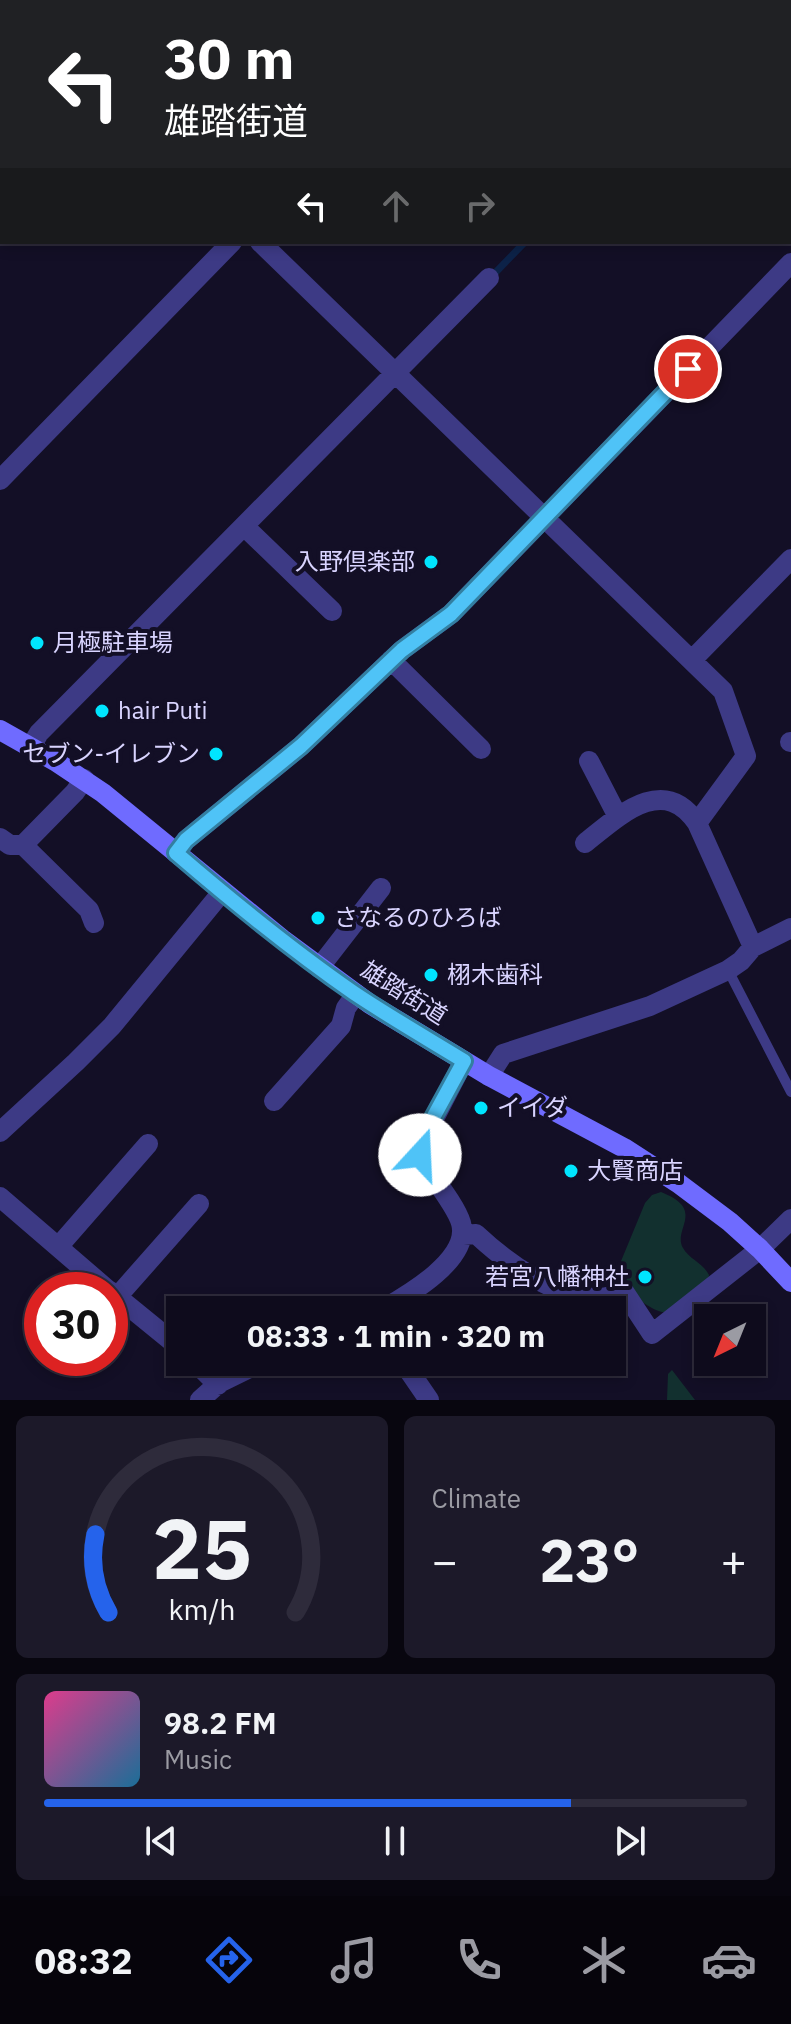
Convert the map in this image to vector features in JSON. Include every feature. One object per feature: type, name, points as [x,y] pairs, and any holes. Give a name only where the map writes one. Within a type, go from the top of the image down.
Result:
[{"type":"street","points":[[0,480],[230,244]]},
{"type":"street","points":[[262,244],[723,691],[746,756],[697,823]]},
{"type":"street","points":[[176,853],[186,840],[301,746],[402,650],[451,614],[791,263]]},
{"type":"street","points":[[31,746],[39,733],[489,278]]},
{"type":"street","points":[[244,526],[332,611]]},
{"type":"street","points":[[692,660],[791,559]]},
{"type":"street","points":[[391,660],[481,749]]},
{"type":"street","name":"雄踏街道","points":[[0,730],[84,779],[222,892],[356,994],[489,1076],[624,1148],[705,1202],[760,1249],[791,1282]]},
{"type":"street","points":[[589,761],[618,817]]},
{"type":"street","points":[[23,845],[84,779]]},
{"type":"street","points":[[585,843],[624,811],[658,799],[674,801],[688,810],[697,823],[753,947]]},
{"type":"street","points":[[0,838],[10,845],[23,845],[89,910],[94,923]]},
{"type":"street","points":[[319,968],[381,888]]},
{"type":"street","points":[[0,1132],[112,1026],[222,892]]},
{"type":"street","points":[[489,1076],[503,1054],[650,1006],[728,970],[753,947],[791,928]]},
{"type":"street","points":[[274,1101],[341,1026],[346,1008],[356,994]]},
{"type":"street","points":[[406,1296],[448,1261],[458,1249],[463,1235],[460,1221],[424,1164],[420,1146],[464,1061]]},
{"type":"street","points":[[58,1247],[148,1144]]},
{"type":"street","points":[[0,1197],[87,1272]]},
{"type":"street","points":[[128,1277],[199,1204]]},
{"type":"street","points":[[463,1235],[476,1234],[499,1255],[554,1287],[577,1296],[601,1298],[625,1293],[652,1334],[760,1249],[791,1219]]},
{"type":"street","points":[[128,1306],[166,1337]]},
{"type":"street","points":[[202,1376],[212,1394],[240,1376]]},
{"type":"street","points":[[413,1376],[429,1400]]},
{"type":"lane","points":[[728,970],[791,1092]]},
{"type":"green space","points":[[661,1192],[682,1206],[685,1213],[681,1234],[683,1248],[709,1275],[708,1281],[693,1294],[666,1312],[649,1306],[631,1292],[622,1282],[619,1271],[645,1203],[652,1195]]},
{"type":"green space","points":[[672,1370],[695,1400],[667,1400],[668,1374]]},
{"type":"waterway","points":[[495,273],[523,244]]},
{"type":"place","name":"入野倶楽部","points":[[431,562]]},
{"type":"place","name":"月極駐車場","points":[[37,643]]},
{"type":"place","name":"hair Puti","points":[[102,711]]},
{"type":"place","name":"セブン-イレブン","points":[[216,754]]},
{"type":"place","name":"さなるのひろば","points":[[318,918]]},
{"type":"place","name":"栩木歯科","points":[[431,975]]},
{"type":"place","name":"イイダ","points":[[481,1108]]},
{"type":"place","name":"大賢商店","points":[[571,1171]]},
{"type":"place","name":"若宮八幡神社","points":[[645,1277]]},
{"type":"route","points":[[420,1155],[422,1138],[464,1061],[342,984],[176,853],[186,840],[301,746],[402,650],[451,614],[688,369]]}]
